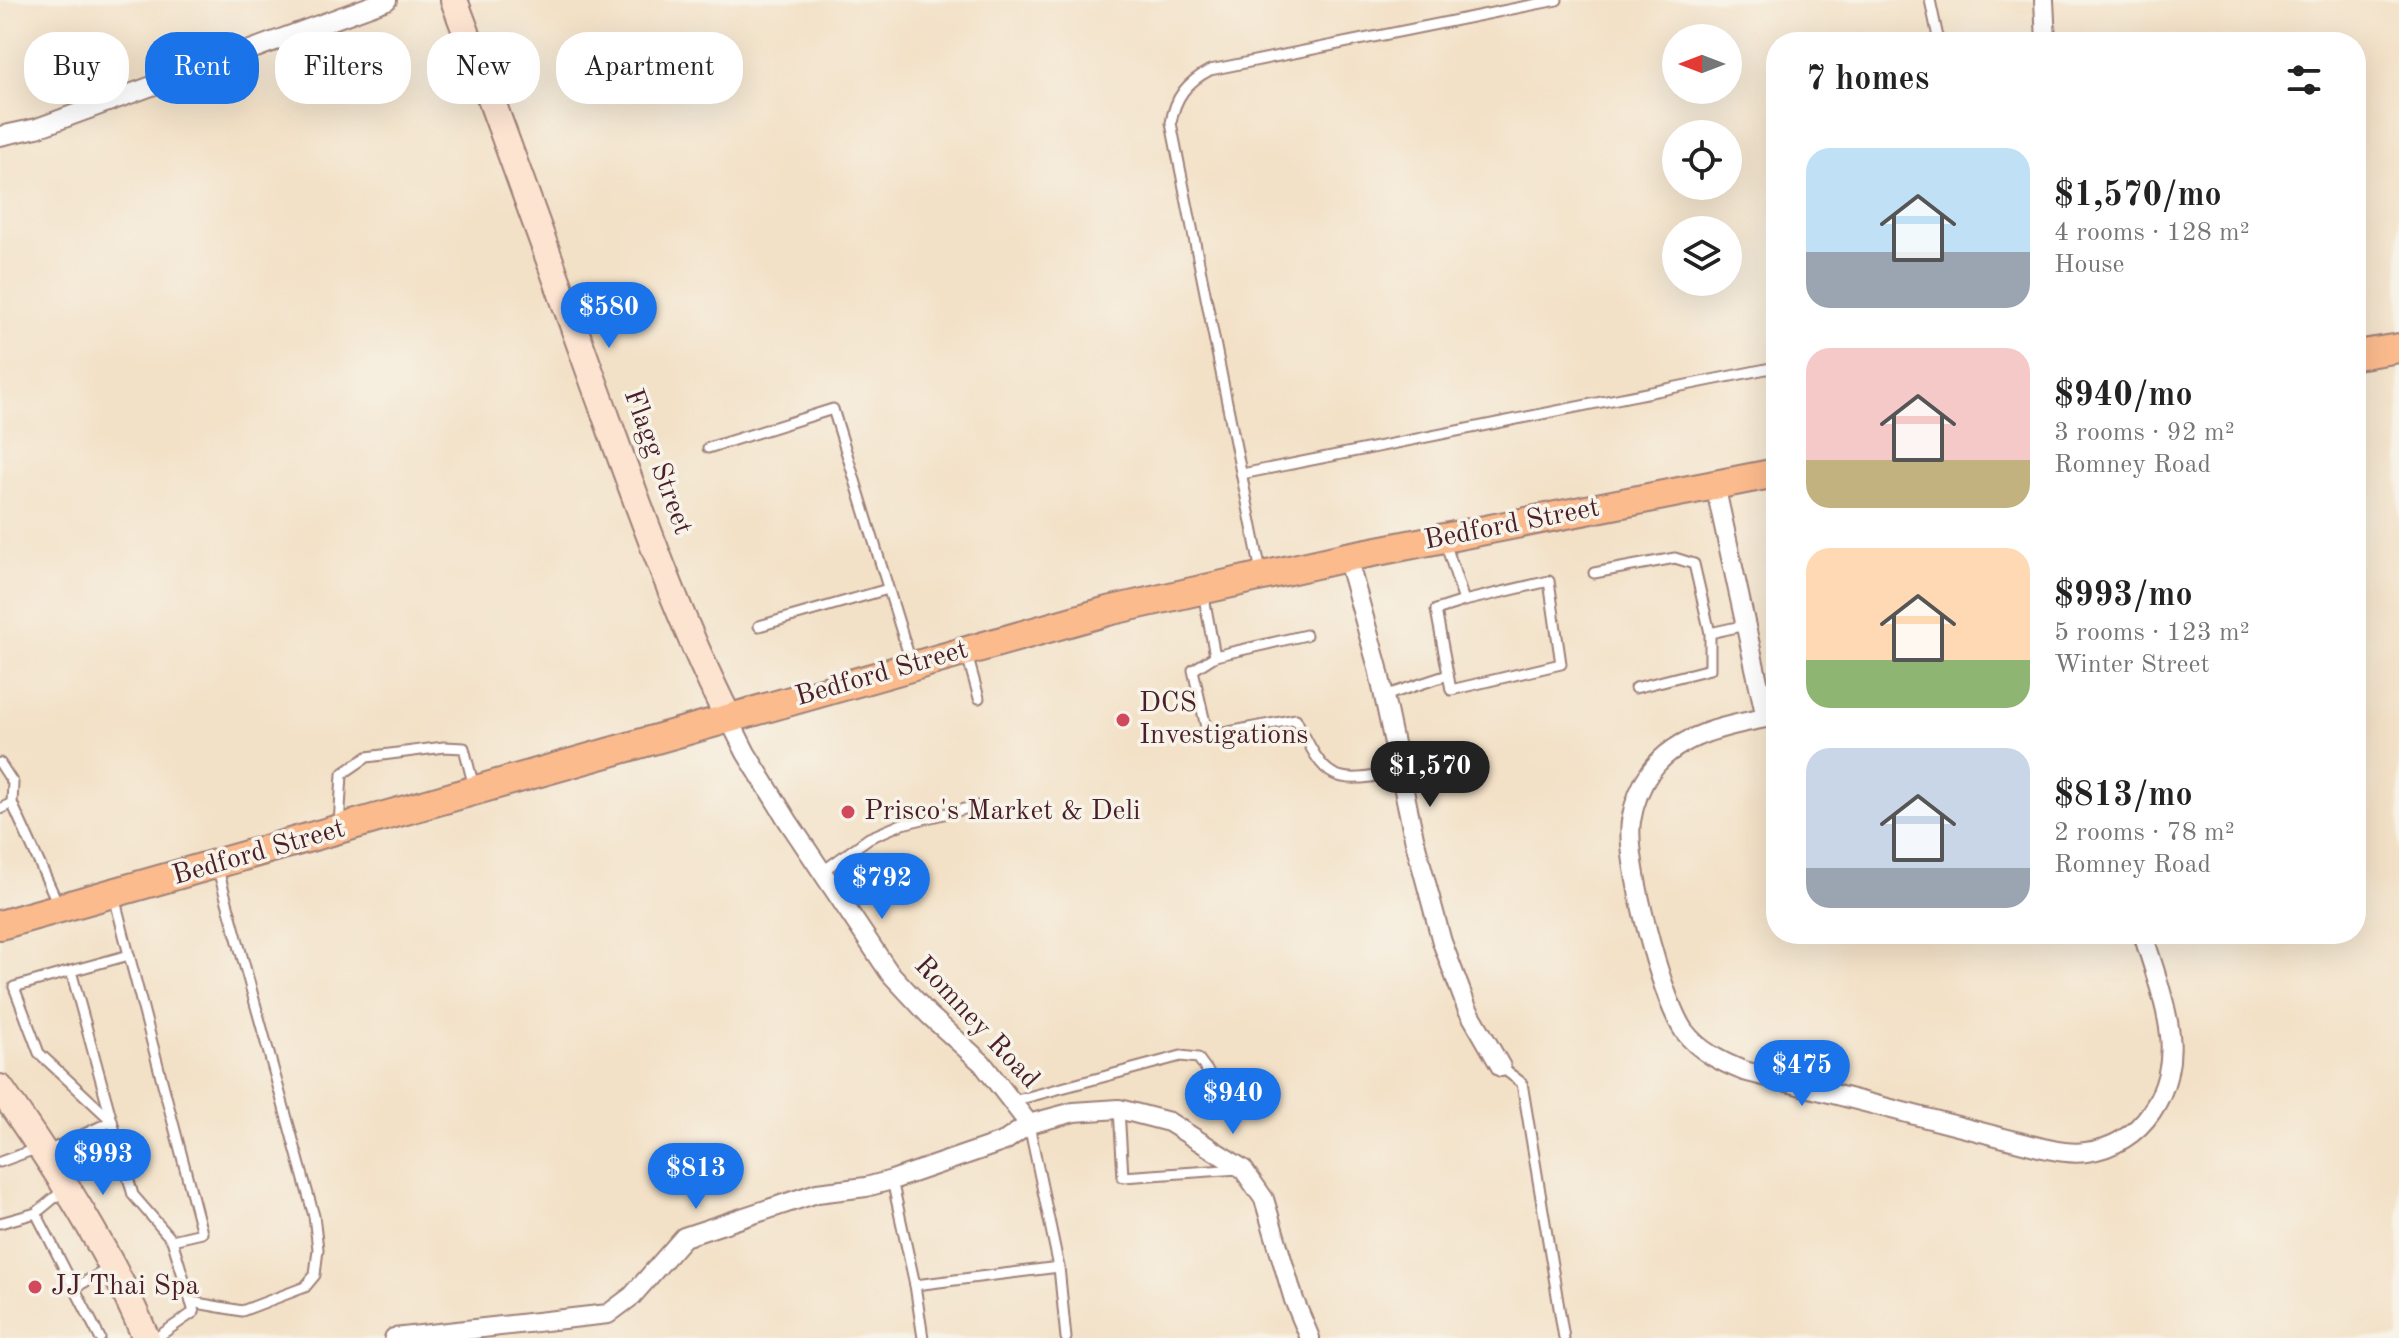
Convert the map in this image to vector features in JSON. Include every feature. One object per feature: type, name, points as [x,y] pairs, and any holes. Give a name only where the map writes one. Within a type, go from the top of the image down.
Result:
[{"type":"main road","points":[[2366,353],[2399,348]]},
{"type":"main road","name":"Bedford Street","points":[[0,925],[1108,611],[1347,557],[1766,475]]},
{"type":"street","points":[[0,136],[37,128],[387,0]]},
{"type":"street","name":"Flagg Street","points":[[454,0],[519,171],[657,557],[702,667],[728,717]]},
{"type":"street","points":[[2044,0],[2046,32]]},
{"type":"street","points":[[1715,485],[1766,699]]},
{"type":"street","points":[[1347,557],[1384,696],[1442,942],[1467,1008],[1501,1067]]},
{"type":"street","name":"Romney Road","points":[[728,717],[764,783],[889,972],[929,1015],[982,1063],[1029,1124]]},
{"type":"street","points":[[1766,718],[1696,736],[1672,749],[1652,770],[1638,794],[1631,822],[1630,846],[1634,873],[1674,1015],[1700,1048],[1720,1061],[1744,1071],[2043,1148],[2077,1153],[2106,1147],[2133,1132],[2149,1116],[2165,1088],[2170,1066],[2170,1036],[2146,944]]},
{"type":"street","points":[[0,1088],[68,1187],[113,1267],[146,1338]]},
{"type":"street","name":"Romney Road","points":[[394,1338],[608,1314],[632,1296],[684,1237],[817,1193],[866,1187],[892,1180],[1005,1141],[1029,1124],[1074,1112],[1119,1109],[1169,1122],[1243,1169],[1264,1199],[1294,1300],[1310,1338]]},
{"type":"lane","points":[[1261,575],[1171,123],[1173,108],[1180,94],[1193,79],[1210,70],[1557,0]]},
{"type":"lane","points":[[1930,0],[1937,32]]},
{"type":"lane","points":[[1242,474],[1766,369]]},
{"type":"lane","points":[[708,448],[833,409],[912,665]]},
{"type":"lane","points":[[1444,538],[1464,601]]},
{"type":"lane","points":[[1594,573],[1675,558],[1694,564],[1710,633],[1710,669],[1635,688]]},
{"type":"lane","points":[[1549,581],[1561,664],[1451,690],[1436,610],[1464,601],[1549,581]]},
{"type":"lane","points":[[1202,588],[1215,656]]},
{"type":"lane","points":[[759,626],[888,589]]},
{"type":"lane","points":[[1710,633],[1746,625]]},
{"type":"lane","points":[[1306,635],[1215,656],[1193,670],[1208,736],[1296,719],[1314,756],[1326,771],[1342,779],[1364,779],[1400,772]]},
{"type":"lane","points":[[966,650],[979,698]]},
{"type":"lane","points":[[1384,696],[1448,675]]},
{"type":"lane","points":[[339,830],[342,774],[367,757],[444,747],[464,748],[475,791]]},
{"type":"lane","points":[[0,763],[13,783],[12,803],[60,909]]},
{"type":"lane","points":[[0,809],[12,803]]},
{"type":"lane","points":[[823,871],[869,838],[902,824],[977,806]]},
{"type":"lane","points":[[191,1302],[242,1311],[305,1287],[315,1275],[318,1249],[314,1216],[217,865]]},
{"type":"lane","points":[[113,894],[202,1233],[172,1240]]},
{"type":"lane","points":[[112,1121],[39,1053],[14,987],[129,955]]},
{"type":"lane","points":[[71,971],[133,1195],[172,1240],[194,1312],[156,1338]]},
{"type":"lane","points":[[1013,1101],[1181,1056],[1198,1058],[1209,1073]]},
{"type":"lane","points":[[1501,1067],[1522,1083],[1564,1338]]},
{"type":"lane","points":[[1119,1109],[1123,1177],[1243,1169]]},
{"type":"lane","points":[[0,1162],[43,1150],[112,1121]]},
{"type":"lane","points":[[1029,1124],[1059,1267],[1066,1338]]},
{"type":"lane","points":[[892,1180],[923,1338]]},
{"type":"lane","points":[[0,1223],[36,1213],[68,1187]]},
{"type":"lane","points":[[36,1213],[100,1338]]},
{"type":"lane","points":[[74,1288],[113,1267]]},
{"type":"lane","points":[[915,1285],[1059,1267]]},
{"type":"place","name":"DCS Investigations","points":[[1123,720]]},
{"type":"place","name":"Prisco's Market & Deli","points":[[848,812]]},
{"type":"place","name":"JJ Thai Spa","points":[[35,1287]]}]
